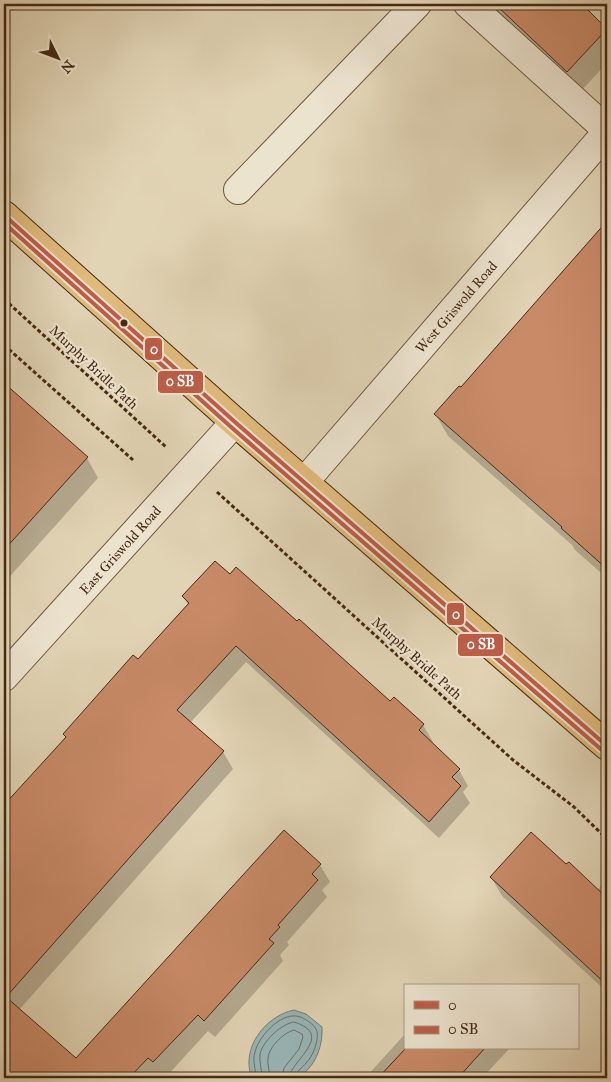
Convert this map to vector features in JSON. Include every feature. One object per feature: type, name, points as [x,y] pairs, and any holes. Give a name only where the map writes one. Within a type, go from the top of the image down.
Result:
[{"type":"main road","points":[[4,214],[235,422],[604,735]]},
{"type":"street","points":[[238,190],[416,4]]},
{"type":"street","points":[[468,4],[607,131]]},
{"type":"street","name":"West Griswold Road","points":[[305,481],[607,131]]},
{"type":"street","name":"East Griswold Road","points":[[4,677],[235,422]]},
{"type":"path","name":"Murphy Bridle Path","points":[[4,299],[169,450]]},
{"type":"path","points":[[4,345],[133,460]]},
{"type":"path","name":"Murphy Bridle Path","points":[[215,490],[505,753],[574,807],[607,839]]},
{"type":"water","points":[[294,1010],[306,1014],[322,1027],[321,1042],[313,1063],[309,1069],[297,1078],[252,1078],[249,1056],[252,1045],[258,1035],[274,1019],[283,1013]]},
{"type":"building","points":[[495,4],[582,4],[607,29],[567,72]]},
{"type":"building","points":[[607,221],[607,569],[434,414],[459,386],[461,387]]},
{"type":"building","points":[[4,383],[88,457],[4,550]]},
{"type":"building","points":[[215,561],[230,574],[236,567],[297,621],[299,619],[390,701],[394,697],[424,724],[419,730],[460,769],[452,777],[461,786],[429,822],[236,646],[177,710],[224,751],[6,997],[76,1058],[284,830],[321,864],[312,874],[318,880],[278,925],[280,927],[269,939],[274,943],[204,1021],[198,1015],[153,1062],[148,1058],[129,1078],[4,1078],[4,805],[66,737],[63,734],[133,655],[138,659],[189,603],[182,596]]},
{"type":"building","points":[[531,832],[566,864],[569,862],[607,898],[607,985],[490,877]]},
{"type":"building","points":[[404,1050],[483,1050],[458,1078],[378,1078]]},
{"type":"transit line","name":"0","points":[[4,215],[235,422],[607,746]]},
{"type":"transit line","points":[[4,223],[231,427],[603,751]]}]
